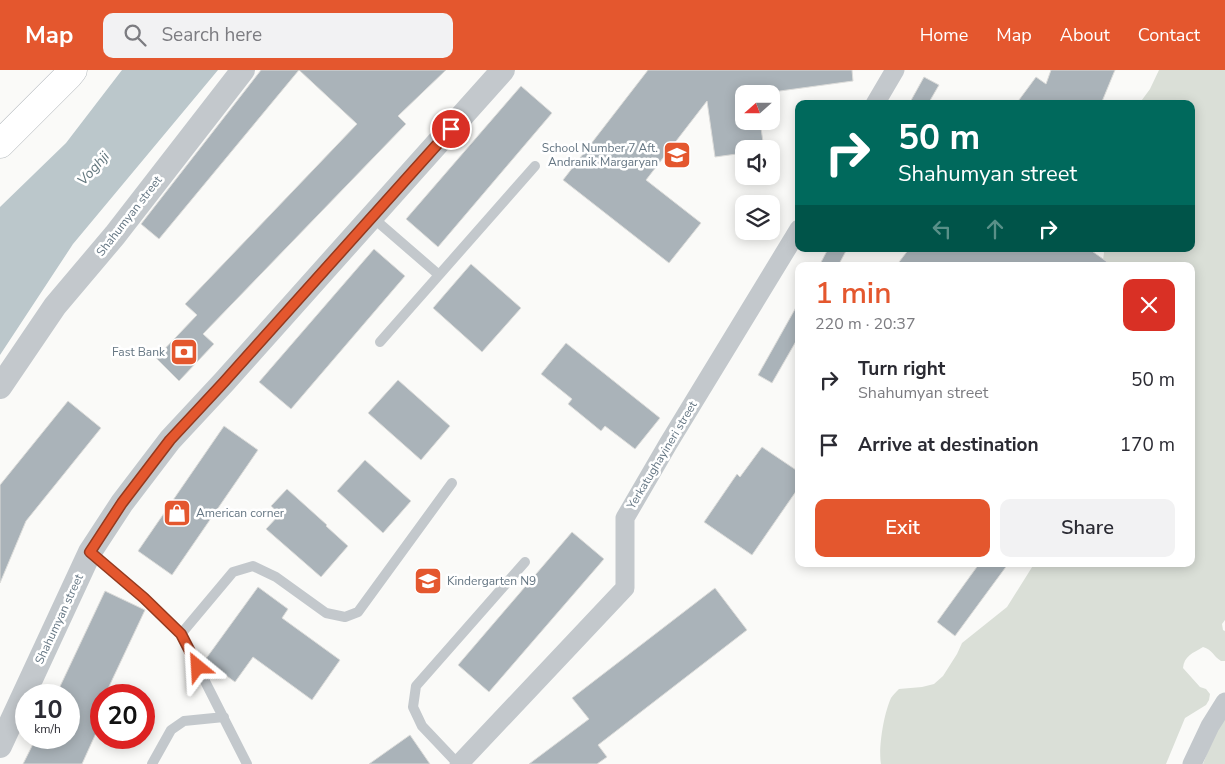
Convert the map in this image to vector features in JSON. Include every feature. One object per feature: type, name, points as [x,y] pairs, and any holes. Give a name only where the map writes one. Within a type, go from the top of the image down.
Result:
[{"type":"highway","points":[[0,144],[73,70]]},
{"type":"street","name":"Shahumyan street","points":[[0,387],[55,306],[115,235],[243,70]]},
{"type":"street","name":"Shahumyan street","points":[[0,746],[90,552],[122,503],[170,440],[503,70]]},
{"type":"street","points":[[877,100],[895,70]]},
{"type":"street","name":"Yerkatughayineri street","points":[[459,764],[625,588],[625,518],[795,236]]},
{"type":"street","points":[[1192,764],[1210,726],[1225,702]]},
{"type":"lane","points":[[380,342],[536,166]]},
{"type":"lane","points":[[372,217],[439,275]]},
{"type":"lane","points":[[181,634],[233,572],[253,566],[276,577],[326,613],[345,617],[358,612],[452,483]]},
{"type":"lane","points":[[90,552],[144,598],[181,634],[247,764]]},
{"type":"lane","points":[[459,764],[422,726],[412,707],[416,686],[525,562]]},
{"type":"lane","points":[[152,764],[171,730],[184,721],[224,717]]},
{"type":"shaded area","points":[[1159,70],[1225,70],[1225,620],[1222,624],[1225,631],[1225,661],[1221,661],[1203,647],[1185,660],[1183,668],[1200,687],[1206,689],[1210,694],[1209,700],[1206,705],[1185,718],[1166,764],[881,764],[882,731],[888,704],[892,697],[899,689],[934,684],[943,676],[962,643],[1007,607],[1032,567],[1195,567],[1195,262],[1103,262],[1104,252],[1195,252],[1195,100],[1142,100],[1150,89]]},
{"type":"shaded area","points":[[1225,710],[1225,764],[1203,764],[1209,748]]},
{"type":"water","name":"Voghji","points":[[122,70],[218,70],[73,244],[0,355],[0,207],[66,143]]},
{"type":"building","points":[[261,70],[299,70],[159,239],[141,224]]},
{"type":"building","points":[[299,70],[446,70],[398,116],[406,124],[203,334],[214,344],[179,381],[156,358],[197,315],[185,304],[357,124]]},
{"type":"building","points":[[648,70],[852,70],[853,81],[780,91],[780,85],[735,85],[735,130],[761,130],[763,140],[735,140],[735,154],[715,157],[707,101],[646,180],[701,223],[669,263],[563,180]]},
{"type":"building","points":[[1051,70],[1115,70],[1103,100],[1019,100],[1036,77],[1046,84]]},
{"type":"building","points":[[924,77],[939,85],[930,100],[911,100]]},
{"type":"building","points":[[521,86],[552,113],[438,247],[406,219]]},
{"type":"building","points":[[374,249],[405,276],[291,409],[259,382]]},
{"type":"building","points":[[826,252],[845,252],[840,262],[821,262]]},
{"type":"building","points":[[907,252],[1093,252],[1107,262],[899,262]]},
{"type":"building","points":[[471,264],[521,308],[482,352],[433,308]]},
{"type":"building","points":[[795,309],[795,343],[772,383],[758,375]]},
{"type":"building","points":[[566,343],[660,418],[635,449],[605,426],[601,431],[568,404],[572,399],[541,374]]},
{"type":"building","points":[[398,380],[450,426],[421,460],[368,413]]},
{"type":"building","points":[[68,401],[101,428],[26,521],[0,583],[0,485]]},
{"type":"building","points":[[224,426],[258,450],[172,575],[138,551]]},
{"type":"building","points":[[762,447],[795,469],[795,493],[752,555],[704,522],[737,474],[740,477]]},
{"type":"building","points":[[365,460],[411,501],[383,533],[337,491]]},
{"type":"building","points":[[287,489],[348,546],[321,577],[266,529],[280,514],[271,506]]},
{"type":"building","points":[[572,532],[604,559],[489,692],[458,665]]},
{"type":"building","points":[[977,567],[1006,567],[955,636],[937,622]]},
{"type":"building","points":[[258,587],[288,609],[282,618],[340,660],[312,700],[253,657],[235,682],[205,660]]},
{"type":"building","points":[[715,588],[747,630],[598,745],[607,757],[597,764],[529,764],[589,719],[572,698]]},
{"type":"building","points":[[105,591],[145,610],[110,684],[90,684],[90,746],[82,764],[23,764],[30,749],[80,749],[80,684],[61,684]]},
{"type":"building","points":[[410,735],[430,764],[369,764]]},
{"type":"place","name":"School Number 7 Aft. Andranik Margaryan","points":[[677,155]]},
{"type":"place","name":"Fast Bank","points":[[184,352]]},
{"type":"place","name":"American corner","points":[[177,513]]},
{"type":"place","name":"Kindergarten N9","points":[[428,581]]},
{"type":"route","points":[[198,667],[181,634],[144,598],[90,552],[122,503],[170,440],[451,129]]}]
